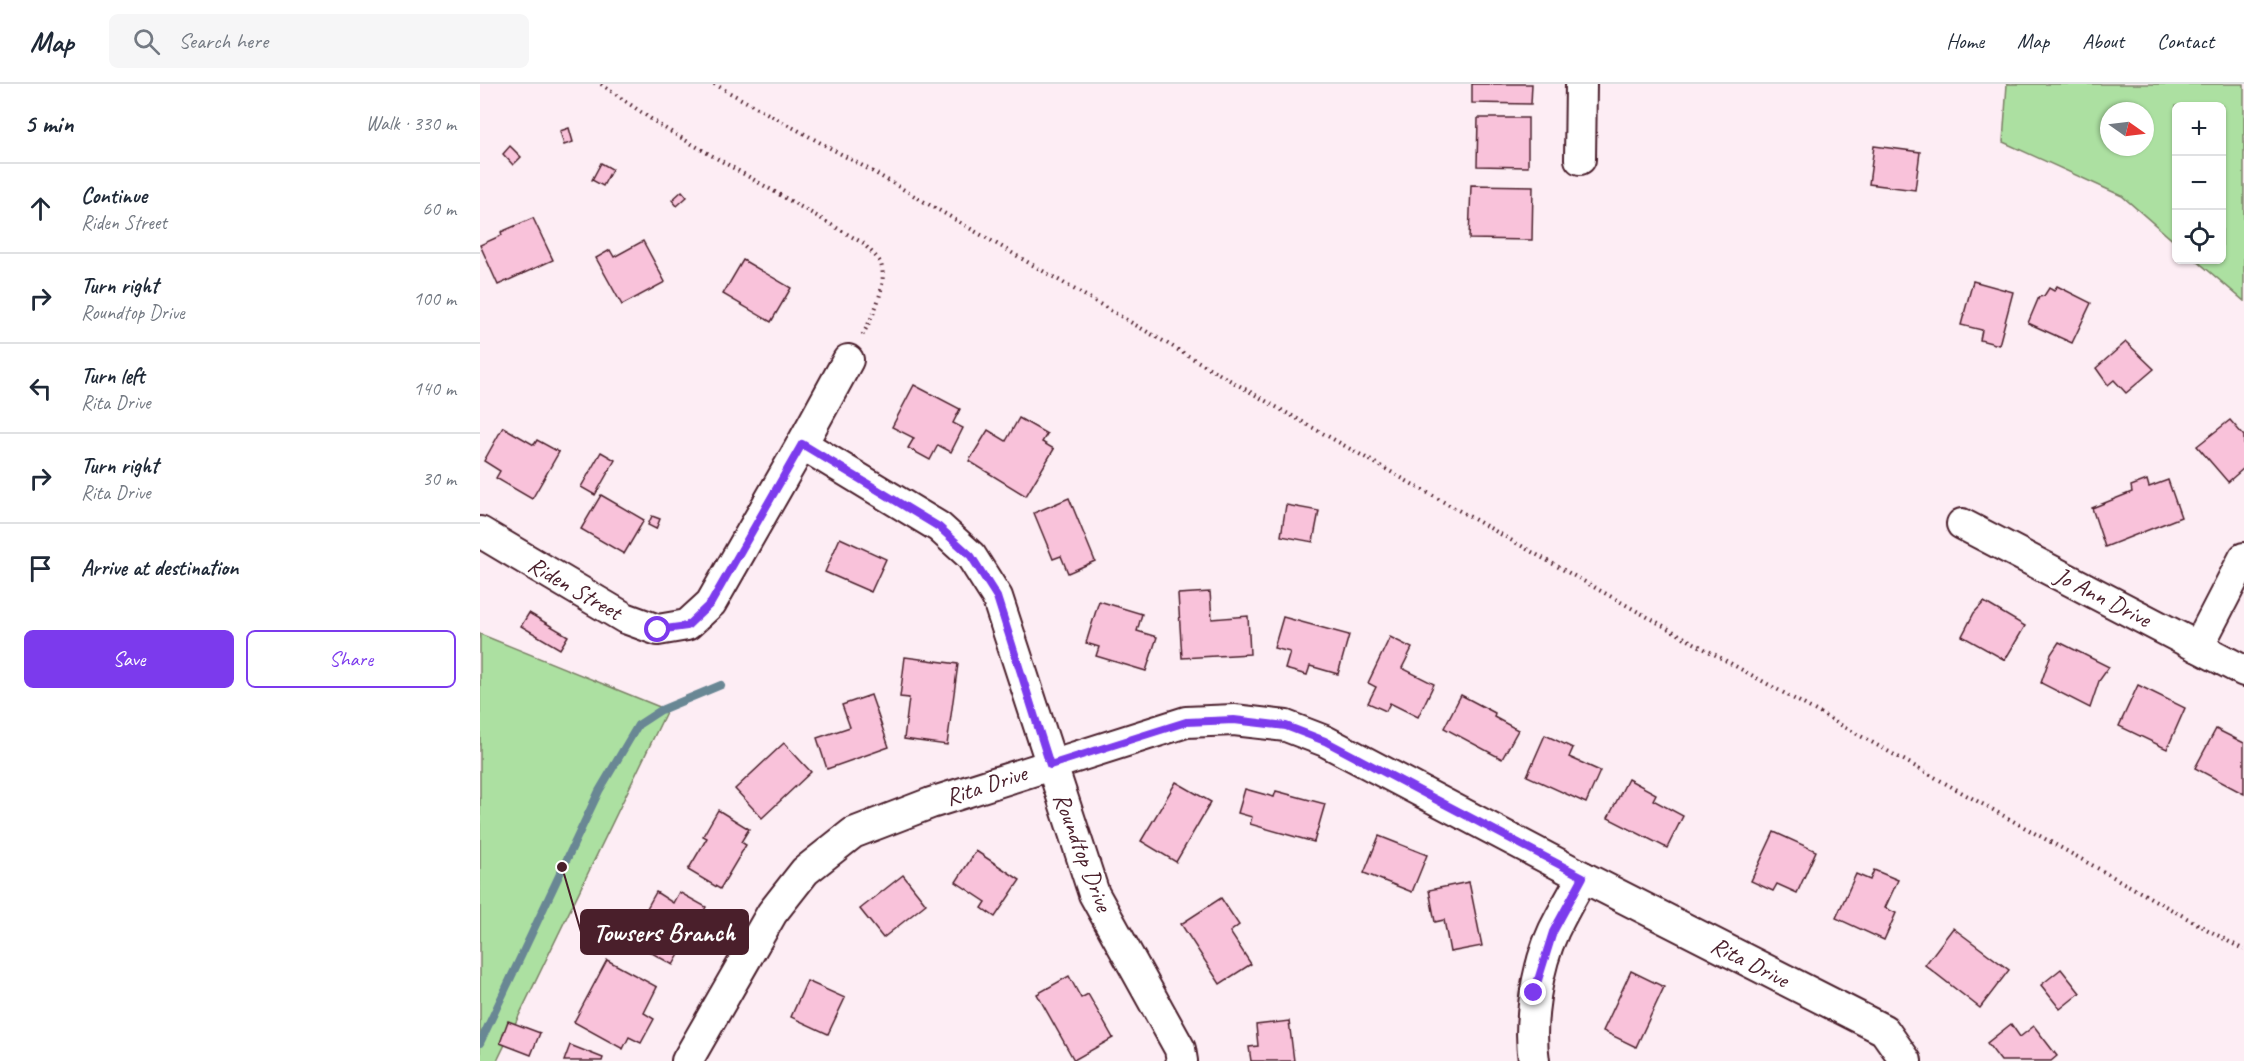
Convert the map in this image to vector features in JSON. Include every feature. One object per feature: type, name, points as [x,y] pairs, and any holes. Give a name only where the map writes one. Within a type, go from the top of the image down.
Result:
[{"type":"street","points":[[1580,159],[1581,84]]},
{"type":"street","name":"Riden Street","points":[[480,532],[625,618],[658,630],[687,626],[711,603],[848,360]]},
{"type":"street","name":"Roundtop Drive","points":[[802,444],[939,527],[971,556],[997,597],[1094,894],[1180,1049],[1182,1061]]},
{"type":"street","name":"Jo Ann Drive","points":[[1962,524],[2244,671]]},
{"type":"street","points":[[2198,647],[2244,558]]},
{"type":"street","name":"Rita Drive","points":[[687,1061],[772,913],[805,871],[853,833],[931,803],[1186,722],[1234,720],[1286,726],[1325,741],[1583,877],[1884,1030],[1906,1061]]},
{"type":"street","points":[[1534,1061],[1534,993],[1553,932],[1583,877]]},
{"type":"path","points":[[601,84],[661,126],[862,243],[881,264],[882,288],[874,314],[848,360]]},
{"type":"path","points":[[714,84],[870,170],[1264,400],[2244,950]]},
{"type":"green space","points":[[2007,84],[2244,84],[2244,301],[2201,264],[2226,264],[2226,102],[2172,102],[2172,240],[2122,196],[2003,142]]},
{"type":"green space","points":[[480,634],[667,710],[497,1061],[480,1061]]},
{"type":"building","points":[[1472,84],[1532,84],[1531,104],[1472,103]]},
{"type":"building","points":[[1478,118],[1528,118],[1528,167],[1477,166]]},
{"type":"building","points":[[569,128],[573,142],[564,145],[560,131]]},
{"type":"building","points":[[510,146],[521,157],[513,165],[503,154]]},
{"type":"building","points":[[1874,146],[1920,152],[1915,190],[1869,184]]},
{"type":"building","points":[[601,163],[612,169],[603,186],[592,180]]},
{"type":"building","points":[[1471,185],[1533,186],[1532,240],[1469,239]]},
{"type":"building","points":[[682,191],[687,197],[677,206],[672,200]]},
{"type":"building","points":[[533,218],[553,260],[498,285],[480,245],[502,235],[501,232]]},
{"type":"building","points":[[643,241],[665,282],[622,305],[596,258],[610,250],[614,257]]},
{"type":"building","points":[[743,260],[791,288],[771,322],[723,294]]},
{"type":"building","points":[[1973,281],[2013,292],[1999,345],[1980,340],[1982,330],[1961,325]]},
{"type":"building","points":[[2057,286],[2091,303],[2072,343],[2028,323],[2039,297],[2044,296],[2049,288],[2054,291]]},
{"type":"building","points":[[2126,342],[2154,369],[2126,393],[2114,380],[2108,385],[2096,368]]},
{"type":"building","points":[[914,385],[960,409],[953,423],[963,428],[951,452],[938,445],[930,460],[908,448],[914,438],[892,427]]},
{"type":"building","points":[[1019,418],[1047,434],[1042,442],[1054,449],[1026,496],[969,461],[988,430],[1006,441]]},
{"type":"building","points":[[2230,420],[2244,436],[2244,468],[2228,482],[2197,446]]},
{"type":"building","points":[[503,427],[534,445],[537,440],[559,452],[532,499],[496,478],[500,471],[484,461]]},
{"type":"building","points":[[601,452],[615,460],[595,495],[581,487]]},
{"type":"building","points":[[2147,480],[2149,487],[2168,480],[2181,517],[2105,547],[2092,508],[2132,492],[2131,486]]},
{"type":"building","points":[[601,495],[644,520],[624,554],[581,529]]},
{"type":"building","points":[[1069,498],[1095,561],[1068,573],[1061,556],[1053,559],[1034,513]]},
{"type":"building","points":[[1286,505],[1319,511],[1313,542],[1281,536]]},
{"type":"building","points":[[652,516],[660,519],[656,529],[648,525]]},
{"type":"building","points":[[840,538],[886,559],[871,592],[825,572]]},
{"type":"building","points":[[1210,592],[1212,619],[1248,616],[1250,654],[1182,658],[1178,594]]},
{"type":"building","points":[[1099,601],[1142,614],[1137,631],[1157,637],[1146,671],[1096,656],[1099,647],[1086,643]]},
{"type":"building","points":[[1984,602],[2025,626],[2005,660],[1962,636],[1974,613]]},
{"type":"building","points":[[529,613],[568,636],[560,649],[521,626]]},
{"type":"building","points":[[1283,617],[1349,635],[1338,674],[1310,666],[1307,675],[1285,669],[1290,652],[1274,648]]},
{"type":"building","points":[[1390,637],[1412,648],[1402,668],[1434,684],[1418,717],[1390,703],[1386,711],[1368,703],[1376,687],[1368,683]]},
{"type":"building","points":[[2059,642],[2109,667],[2099,681],[2090,708],[2041,683],[2051,654]]},
{"type":"building","points":[[905,657],[958,664],[947,745],[904,739],[909,698],[900,697]]},
{"type":"building","points":[[2138,685],[2185,708],[2167,749],[2119,726]]},
{"type":"building","points":[[871,695],[889,747],[827,769],[817,738],[850,727],[842,705]]},
{"type":"building","points":[[1461,695],[1495,713],[1494,717],[1518,730],[1502,759],[1444,728]]},
{"type":"building","points":[[2216,729],[2244,743],[2244,794],[2195,768]]},
{"type":"building","points":[[1545,735],[1573,748],[1569,757],[1600,771],[1586,803],[1527,776]]},
{"type":"building","points":[[784,743],[811,772],[762,818],[735,789]]},
{"type":"building","points":[[1628,779],[1656,794],[1653,800],[1683,816],[1667,848],[1608,818]]},
{"type":"building","points":[[1176,782],[1211,802],[1176,862],[1141,841]]},
{"type":"building","points":[[1245,789],[1274,797],[1276,791],[1325,804],[1314,842],[1250,824],[1252,817],[1238,813]]},
{"type":"building","points":[[718,810],[749,829],[741,842],[746,845],[720,889],[688,870],[707,838],[703,836]]},
{"type":"building","points":[[1774,832],[1816,851],[1797,893],[1777,884],[1773,891],[1751,881]]},
{"type":"building","points":[[1379,836],[1427,855],[1412,892],[1364,873]]},
{"type":"building","points":[[976,851],[1020,880],[995,917],[982,908],[986,902],[956,882]]},
{"type":"building","points":[[1874,870],[1898,880],[1885,908],[1896,913],[1884,940],[1836,918],[1856,874],[1870,880]]},
{"type":"building","points":[[903,875],[926,904],[883,938],[860,909]]},
{"type":"building","points":[[1469,882],[1482,946],[1450,952],[1444,920],[1435,922],[1429,890]]},
{"type":"building","points":[[656,892],[673,903],[679,892],[706,907],[673,965],[643,948],[655,927],[641,919]]},
{"type":"building","points":[[1221,898],[1239,925],[1230,932],[1251,964],[1220,984],[1181,924]]},
{"type":"building","points":[[1953,928],[2009,970],[1980,1008],[1925,965]]},
{"type":"building","points":[[607,960],[657,987],[644,1013],[654,1019],[641,1043],[629,1037],[623,1049],[574,1022]]},
{"type":"building","points":[[2061,969],[2080,993],[2060,1009],[2041,985]]},
{"type":"building","points":[[1631,971],[1664,987],[1636,1047],[1603,1031]]},
{"type":"building","points":[[1069,976],[1081,998],[1088,994],[1113,1038],[1074,1060],[1037,994]]},
{"type":"building","points":[[807,981],[845,998],[828,1034],[791,1017]]},
{"type":"building","points":[[508,1021],[540,1033],[531,1055],[500,1043]]},
{"type":"building","points":[[1289,1021],[1294,1061],[1251,1061],[1249,1047],[1258,1046],[1256,1025]]},
{"type":"building","points":[[2011,1024],[2020,1037],[2034,1026],[2057,1056],[2051,1061],[2001,1061],[1987,1043]]},
{"type":"building","points":[[570,1045],[603,1058],[602,1061],[564,1061]]},
{"type":"waterway","points":[[480,1043],[599,791],[638,725],[661,710],[721,685]]},
{"type":"place","name":"Towsers Branch","points":[[562,867]]},
{"type":"route","points":[[658,630],[687,626],[711,603],[802,444],[939,527],[971,556],[997,597],[1050,765],[1186,722],[1234,720],[1286,726],[1325,741],[1583,877],[1553,932],[1534,993]]}]
